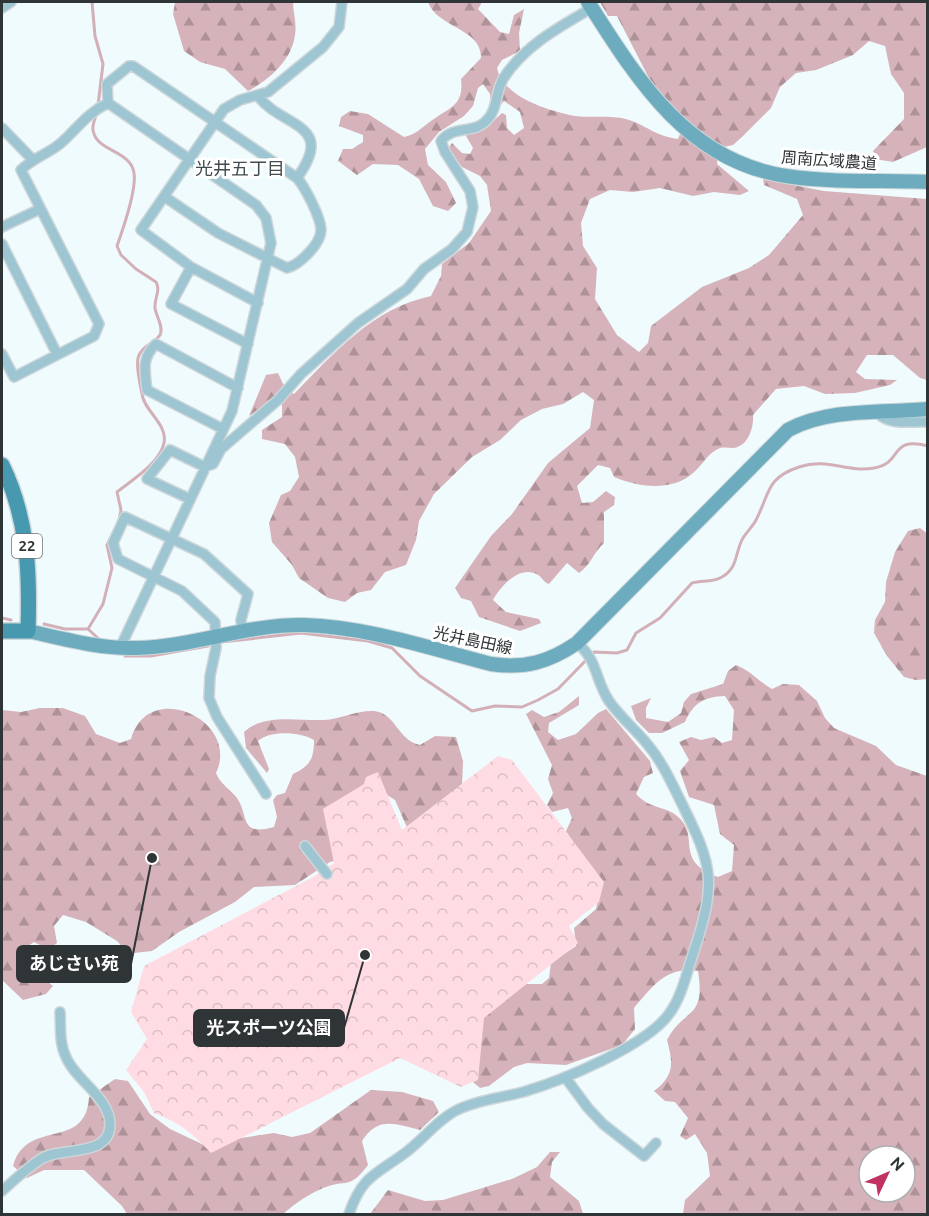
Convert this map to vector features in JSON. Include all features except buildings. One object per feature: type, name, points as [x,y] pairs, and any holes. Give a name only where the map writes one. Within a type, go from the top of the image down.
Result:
[{"type":"main road","name":"周南広域農道","points":[[590,5],[642,84],[662,109],[687,132],[734,160],[764,172],[788,176],[927,182]]},
{"type":"main road","name":"光井島田線","points":[[28,632],[120,648],[150,647],[242,630],[302,625],[338,627],[510,667],[540,663],[557,657],[577,643],[777,438],[803,422],[845,415],[927,409]]},
{"type":"main road","name":"22","points":[[3,473],[22,519],[27,546],[30,576],[28,632]]},
{"type":"main road","points":[[2,631],[28,632]]},
{"type":"street","points":[[2,8],[11,2]]},
{"type":"street","points":[[258,303],[191,267],[141,230],[224,109],[240,100],[258,96],[278,85],[333,38],[339,27],[342,2]]},
{"type":"street","points":[[190,499],[147,479],[170,450],[205,466],[213,464],[221,449],[278,400],[301,375],[358,323],[407,289],[424,269],[459,242],[471,222],[473,207],[470,191],[441,146],[441,141],[454,130],[483,124],[493,112],[505,77],[531,48],[590,5]]},
{"type":"street","points":[[2,354],[14,377],[94,336],[99,324],[21,170],[32,159],[60,144],[101,106],[107,84],[129,66],[133,66],[297,178],[309,197],[321,230],[319,240],[293,267],[287,268],[218,232],[165,197]]},
{"type":"street","points":[[258,96],[308,133],[312,145],[310,157],[297,178]]},
{"type":"street","points":[[101,106],[189,159],[256,205],[266,218],[271,243],[238,388],[224,429],[120,648]]},
{"type":"street","points":[[2,128],[32,159]]},
{"type":"street","points":[[2,227],[40,209]]},
{"type":"street","points":[[2,244],[57,354]]},
{"type":"street","points":[[191,267],[171,304],[248,344]]},
{"type":"street","points":[[224,429],[147,390],[144,361],[147,352],[156,344],[238,388]]},
{"type":"street","points":[[878,413],[883,419],[894,422],[927,423]]},
{"type":"street","points":[[242,630],[241,620],[248,594],[204,554],[126,517],[113,543],[118,559],[182,591],[215,622],[216,648],[210,676],[209,698],[217,717],[266,794]]},
{"type":"street","points":[[349,1215],[357,1193],[364,1182],[417,1144],[449,1114],[477,1102],[525,1091],[565,1077],[643,1039],[661,1026],[671,1012],[700,933],[710,898],[710,877],[693,825],[665,770],[650,747],[610,702],[602,688],[593,660],[577,643]]},
{"type":"street","points":[[305,846],[327,874]]},
{"type":"street","points":[[2,1191],[41,1159],[53,1153],[97,1146],[106,1139],[110,1128],[109,1116],[104,1105],[66,1058],[61,1041],[60,1012]]},
{"type":"street","points":[[565,1077],[603,1124],[644,1156],[656,1143]]},
{"type":"green space","points":[[175,2],[293,2],[296,27],[293,44],[278,68],[248,91],[225,69],[200,62],[184,51],[173,14]]},
{"type":"green space","points":[[428,2],[482,2],[478,9],[500,32],[509,34],[514,15],[524,9],[519,33],[520,51],[502,60],[497,68],[501,78],[517,95],[540,106],[575,116],[626,119],[662,135],[678,139],[684,124],[651,82],[617,16],[608,16],[600,2],[927,2],[927,147],[893,162],[875,159],[873,151],[904,119],[904,93],[891,74],[885,46],[869,41],[853,55],[816,70],[796,73],[780,87],[771,108],[743,136],[733,145],[719,148],[717,164],[749,191],[740,195],[714,192],[693,196],[660,188],[633,192],[610,190],[590,199],[581,223],[583,246],[597,268],[595,299],[617,335],[639,352],[648,343],[651,326],[702,287],[749,268],[769,255],[803,215],[797,199],[764,185],[763,179],[824,191],[927,199],[927,380],[920,378],[893,355],[867,355],[856,372],[865,379],[897,380],[890,385],[855,393],[825,394],[804,386],[776,389],[753,415],[751,431],[743,444],[739,447],[716,450],[685,479],[665,485],[644,485],[614,477],[610,468],[598,465],[577,486],[582,503],[593,502],[606,491],[615,497],[614,505],[604,512],[604,543],[579,573],[567,563],[549,584],[538,575],[524,572],[511,578],[500,589],[493,600],[506,612],[539,619],[541,623],[520,631],[479,617],[471,601],[461,598],[455,588],[491,536],[512,514],[548,463],[590,428],[594,400],[583,392],[563,404],[542,409],[521,420],[500,440],[472,457],[434,494],[419,521],[416,540],[406,565],[385,572],[371,590],[357,593],[345,602],[328,598],[299,578],[292,565],[272,542],[269,523],[281,495],[290,491],[299,477],[295,457],[285,444],[262,439],[262,430],[282,417],[282,405],[269,402],[249,416],[266,375],[278,373],[285,388],[294,394],[340,348],[373,321],[410,302],[431,296],[441,276],[442,264],[469,243],[491,211],[487,185],[480,176],[462,167],[448,149],[452,143],[462,153],[470,154],[473,148],[466,136],[468,132],[488,126],[502,113],[506,115],[507,128],[514,135],[524,128],[520,112],[504,101],[497,109],[491,103],[490,94],[483,84],[478,88],[473,106],[464,116],[439,132],[425,149],[428,165],[446,182],[456,203],[448,211],[433,206],[419,179],[398,165],[373,164],[357,175],[338,161],[343,149],[352,149],[363,142],[363,135],[339,126],[341,117],[350,111],[368,114],[404,137],[419,130],[450,109],[458,100],[461,79],[481,58],[479,48],[467,34],[440,18]]},
{"type":"green space","points":[[920,528],[928,534],[928,679],[916,680],[904,677],[887,656],[874,633],[875,620],[885,602],[886,582],[895,552],[908,531]]},
{"type":"green space","points":[[736,665],[772,689],[783,684],[799,685],[817,701],[825,718],[834,728],[876,746],[896,765],[927,776],[927,1214],[683,1214],[685,1200],[710,1176],[707,1153],[695,1134],[686,1140],[680,1136],[688,1118],[675,1102],[665,1101],[654,1091],[666,1080],[671,1068],[667,1040],[680,1022],[692,1012],[699,998],[698,971],[677,972],[654,985],[634,1008],[635,1029],[622,1045],[566,1065],[527,1063],[514,1067],[489,1086],[480,1088],[467,1077],[475,1023],[526,984],[542,984],[549,978],[551,963],[576,946],[574,928],[596,909],[601,886],[566,831],[572,818],[568,808],[552,812],[547,805],[553,793],[548,779],[552,765],[526,714],[532,710],[544,717],[559,712],[579,696],[579,705],[549,723],[548,732],[558,740],[576,734],[598,713],[606,709],[650,761],[653,773],[644,777],[636,794],[647,803],[677,816],[687,832],[691,856],[704,870],[718,877],[732,871],[734,845],[720,834],[714,805],[689,797],[680,771],[689,760],[679,742],[691,737],[701,740],[714,737],[722,743],[732,740],[734,710],[725,696],[705,699],[696,705],[685,722],[662,733],[649,733],[636,720],[631,706],[651,698],[646,708],[646,718],[668,722],[681,713],[684,702],[691,694],[723,684],[728,671]]},
{"type":"green space","points":[[40,708],[63,708],[85,716],[96,734],[120,743],[131,739],[141,721],[155,711],[172,709],[189,713],[205,723],[216,737],[220,754],[216,773],[237,798],[247,823],[255,829],[274,827],[277,817],[273,800],[277,795],[285,793],[293,774],[310,761],[314,740],[286,733],[270,735],[258,741],[269,769],[267,773],[246,748],[244,732],[261,722],[282,719],[324,720],[374,711],[387,716],[406,738],[420,745],[435,736],[456,737],[463,761],[462,787],[409,832],[395,800],[376,788],[344,859],[330,862],[295,885],[254,887],[235,902],[179,932],[152,951],[134,953],[126,951],[117,941],[86,922],[63,915],[54,926],[57,943],[48,949],[34,942],[25,948],[24,962],[53,986],[46,994],[23,1000],[2,980],[2,710],[21,712]]},
{"type":"green space","points":[[498,756],[512,760],[604,882],[599,902],[569,926],[578,943],[484,1018],[478,1080],[461,1087],[400,1058],[211,1153],[185,1129],[154,1113],[144,1092],[126,1070],[147,1039],[131,1012],[144,966],[313,877],[334,863],[323,809],[364,784],[366,777],[378,772],[402,830]]},
{"type":"green space","points":[[115,1079],[128,1081],[150,1114],[170,1129],[202,1144],[274,1133],[292,1137],[310,1133],[371,1090],[402,1092],[433,1101],[439,1112],[420,1130],[395,1124],[374,1128],[362,1141],[368,1165],[356,1178],[317,1191],[283,1214],[127,1214],[122,1206],[84,1170],[44,1170],[27,1178],[13,1166],[20,1151],[30,1142],[78,1124],[85,1114],[89,1097]]},
{"type":"green space","points":[[550,1152],[560,1152],[552,1162],[550,1177],[579,1201],[583,1214],[370,1214],[388,1190],[425,1201],[443,1200],[512,1179],[537,1167]]},
{"type":"waterway","points":[[92,2],[95,36],[103,64],[98,105]]},
{"type":"waterway","points":[[88,629],[103,604],[112,568],[107,545],[119,521],[121,510],[117,492],[151,464],[164,443],[163,430],[144,400],[138,366],[140,354],[161,332],[155,308],[157,285],[121,255],[117,246],[132,199],[134,173],[132,165],[127,160],[100,143],[96,137],[93,128],[97,112]]},
{"type":"waterway","points":[[222,642],[301,633],[368,641],[392,648],[420,676],[472,711],[495,706],[522,707],[558,689],[594,652],[617,653],[627,650],[636,633],[660,618],[692,583],[714,580],[727,573],[733,566],[742,539],[756,520],[770,488],[780,476],[809,464],[828,464],[855,469],[874,468],[889,461],[901,447],[915,444],[928,446]]},
{"type":"waterway","points":[[2,618],[11,620]]},
{"type":"waterway","points":[[44,624],[65,629],[88,629],[100,640]]},
{"type":"waterway","points":[[125,656],[151,656],[208,646]]},
{"type":"place","name":"あじさい苑","points":[[152,858]]},
{"type":"place","name":"光スポーツ公園","points":[[365,955]]},
{"type":"district","name":"光井五丁目","points":[[240,169]]}]
